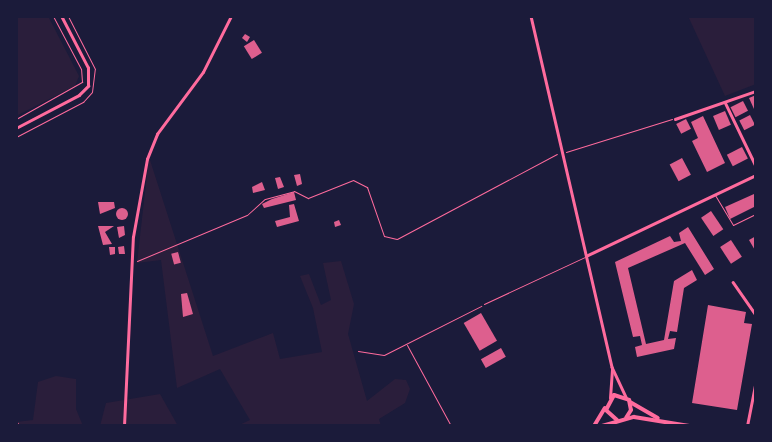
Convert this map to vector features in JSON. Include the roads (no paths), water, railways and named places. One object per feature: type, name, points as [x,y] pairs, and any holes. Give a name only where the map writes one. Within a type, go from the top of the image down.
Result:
[{"type":"street","points":[[16,128],[81,94],[88,86],[88,68],[61,16]]},
{"type":"street","points":[[124,426],[135,216],[152,145],[203,72],[231,16]]},
{"type":"street","points":[[530,16],[612,368],[631,410],[626,418]]},
{"type":"street","points":[[675,118],[756,91]]},
{"type":"street","points":[[726,102],[756,166]]},
{"type":"street","points":[[586,256],[756,175]]},
{"type":"street","points":[[733,282],[756,315]]},
{"type":"street","points":[[594,426],[610,398],[612,368]]},
{"type":"street","points":[[747,426],[756,380]]},
{"type":"street","points":[[610,398],[627,399],[662,420]]},
{"type":"street","points":[[751,405],[756,404]]},
{"type":"street","points":[[606,406],[607,414],[617,420]]},
{"type":"street","points":[[602,426],[626,418],[662,420],[689,426]]},
{"type":"lane","points":[[715,195],[733,226],[756,214]]},
{"type":"lane","points":[[484,304],[586,256]]}]
